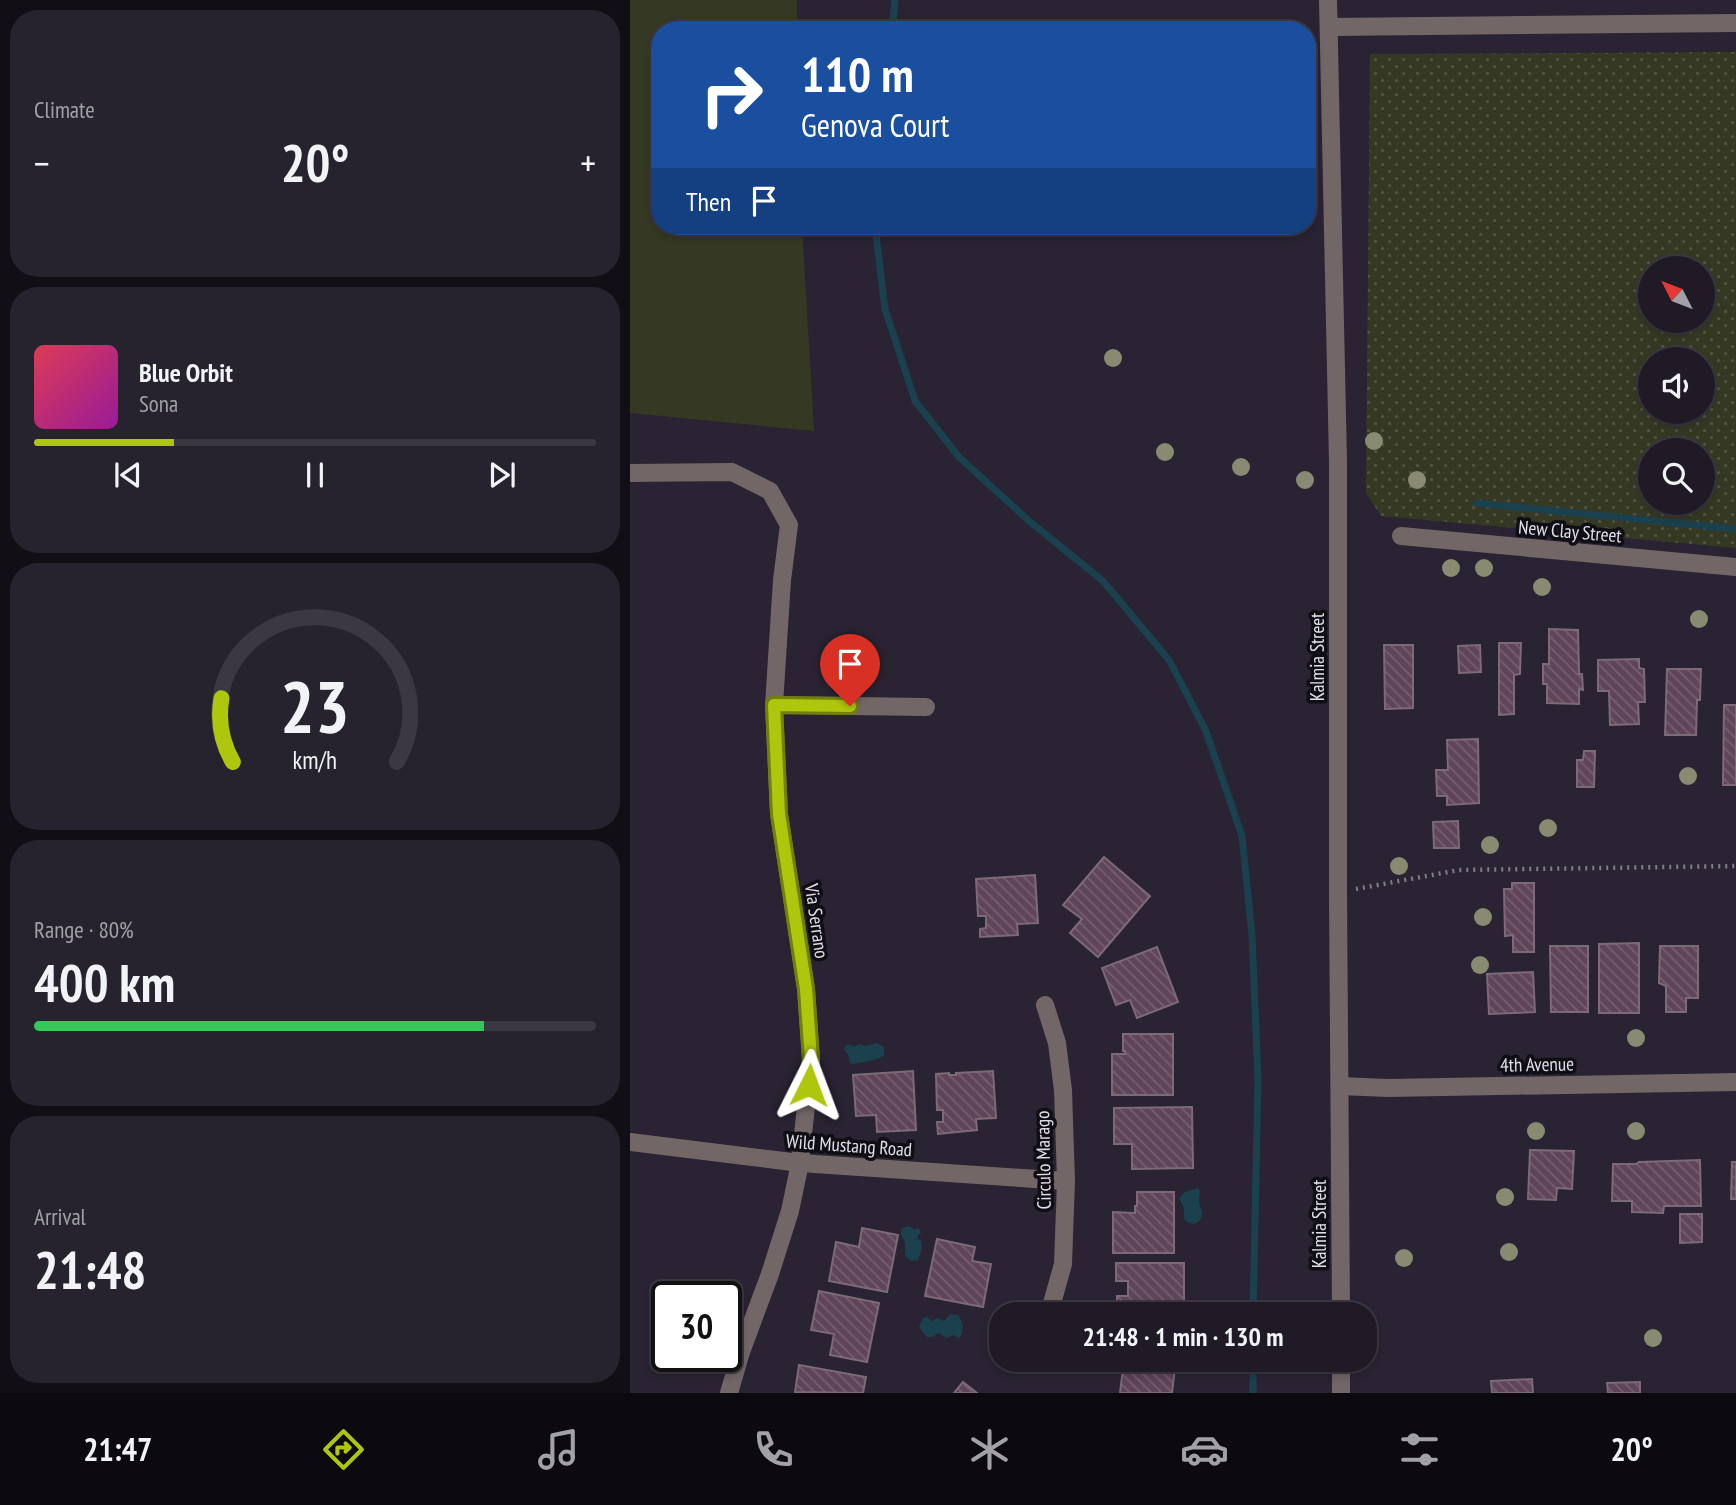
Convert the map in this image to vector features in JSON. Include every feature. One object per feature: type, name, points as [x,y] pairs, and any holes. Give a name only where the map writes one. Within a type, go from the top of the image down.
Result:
[{"type":"street","name":"Kalmia Street","points":[[1328,0],[1338,462],[1341,1302]]},
{"type":"street","points":[[1329,27],[1736,23]]},
{"type":"street","name":"Via Serrano","points":[[630,473],[732,472],[770,491],[789,525],[782,580],[774,705],[779,814],[806,989],[811,1059],[800,1163],[790,1211],[729,1393]]},
{"type":"street","name":"New Clay Street","points":[[1401,536],[1736,567]]},
{"type":"street","points":[[774,705],[926,707]]},
{"type":"street","name":"Circulo Marago","points":[[1045,1005],[1057,1043],[1063,1090],[1066,1181],[1063,1265],[1052,1302]]},
{"type":"street","name":"4th Avenue","points":[[1340,1086],[1388,1088],[1736,1082]]},
{"type":"street","name":"Wild Mustang Road","points":[[630,1142],[800,1163],[1066,1181]]},
{"type":"street","points":[[1341,1372],[1341,1393]]},
{"type":"path","points":[[1338,893],[1459,870],[1736,866]]},
{"type":"green space","points":[[630,0],[797,0],[797,21],[651,21],[651,235],[803,235],[814,431],[630,413]]},
{"type":"green space","points":[[1736,52],[1736,548],[1381,516],[1366,493],[1370,54]]},
{"type":"water","points":[[877,1043],[884,1047],[884,1056],[874,1060],[850,1063],[844,1050],[849,1044],[854,1047]]},
{"type":"water","points":[[1198,1188],[1202,1215],[1199,1222],[1191,1224],[1184,1219],[1184,1208],[1179,1198],[1185,1192]]},
{"type":"water","points":[[908,1226],[919,1228],[921,1233],[917,1236],[922,1248],[916,1261],[905,1256],[901,1229]]},
{"type":"water","points":[[950,1314],[958,1315],[961,1320],[963,1330],[959,1338],[953,1335],[947,1338],[939,1333],[927,1337],[919,1327],[923,1318],[944,1321]]},
{"type":"building","points":[[1549,629],[1578,630],[1579,674],[1582,674],[1583,690],[1579,689],[1579,704],[1547,703],[1543,664],[1549,664]]},
{"type":"building","points":[[1499,643],[1521,643],[1520,674],[1514,675],[1514,714],[1499,715]]},
{"type":"building","points":[[1384,645],[1413,645],[1413,708],[1385,709]]},
{"type":"building","points":[[1480,645],[1481,672],[1459,673],[1458,646]]},
{"type":"building","points":[[1639,659],[1639,668],[1644,669],[1645,702],[1638,702],[1639,724],[1610,725],[1609,691],[1598,691],[1598,660]]},
{"type":"building","points":[[1667,669],[1701,669],[1696,735],[1665,735]]},
{"type":"building","points":[[1724,705],[1736,705],[1736,785],[1723,785]]},
{"type":"building","points":[[1478,739],[1479,803],[1447,805],[1447,796],[1437,796],[1436,770],[1448,770],[1447,740]]},
{"type":"building","points":[[1584,751],[1595,751],[1594,787],[1577,787],[1577,760],[1583,760]]},
{"type":"building","points":[[1458,821],[1459,848],[1434,848],[1433,822]]},
{"type":"building","points":[[1104,857],[1150,896],[1098,957],[1070,933],[1082,919],[1063,905]]},
{"type":"building","points":[[1035,875],[1038,923],[1017,924],[1018,935],[980,937],[980,929],[986,928],[986,916],[978,916],[976,879]]},
{"type":"building","points":[[1512,883],[1534,883],[1534,952],[1513,952],[1513,935],[1505,936],[1504,889],[1512,889]]},
{"type":"building","points":[[1639,943],[1639,1013],[1599,1013],[1599,944]]},
{"type":"building","points":[[1550,946],[1588,946],[1588,1012],[1551,1012]]},
{"type":"building","points":[[1660,946],[1698,946],[1698,998],[1686,998],[1686,1012],[1666,1012],[1666,986],[1659,983]]},
{"type":"building","points":[[1157,947],[1178,1002],[1137,1018],[1130,1000],[1116,1005],[1102,968]]},
{"type":"building","points":[[1533,972],[1535,1012],[1489,1014],[1487,974]]},
{"type":"building","points":[[1123,1034],[1173,1034],[1173,1095],[1112,1095],[1112,1054],[1125,1054]]},
{"type":"building","points":[[913,1071],[916,1130],[877,1132],[876,1115],[856,1116],[853,1075]]},
{"type":"building","points":[[993,1071],[996,1118],[976,1119],[977,1130],[938,1134],[937,1122],[943,1122],[943,1110],[937,1110],[936,1074]]},
{"type":"building","points":[[1192,1107],[1193,1168],[1132,1169],[1132,1144],[1114,1144],[1114,1108]]},
{"type":"building","points":[[1530,1150],[1574,1151],[1572,1189],[1557,1188],[1556,1200],[1528,1199]]},
{"type":"building","points":[[1700,1160],[1701,1206],[1664,1206],[1663,1213],[1632,1212],[1632,1201],[1612,1201],[1613,1164]]},
{"type":"building","points":[[1732,1162],[1736,1162],[1736,1199],[1731,1199]]},
{"type":"building","points":[[1137,1192],[1174,1192],[1174,1253],[1113,1253],[1113,1212],[1135,1213]]},
{"type":"building","points":[[1680,1214],[1702,1214],[1702,1242],[1680,1243]]},
{"type":"building","points":[[862,1228],[898,1235],[887,1292],[829,1281],[836,1242],[859,1247]]},
{"type":"building","points":[[937,1239],[975,1247],[972,1261],[991,1264],[983,1307],[925,1296]]},
{"type":"building","points":[[1116,1263],[1184,1263],[1184,1302],[1117,1302],[1117,1296],[1128,1296],[1128,1281],[1116,1281]]},
{"type":"building","points":[[819,1291],[879,1303],[867,1362],[830,1355],[834,1334],[811,1330]]},
{"type":"building","points":[[799,1365],[866,1377],[863,1393],[795,1392]]},
{"type":"building","points":[[1123,1372],[1175,1372],[1172,1393],[1120,1393]]},
{"type":"building","points":[[1532,1379],[1533,1393],[1492,1393],[1491,1381]]},
{"type":"building","points":[[963,1382],[977,1393],[954,1393]]},
{"type":"building","points":[[1640,1382],[1640,1393],[1608,1393],[1607,1383]]},
{"type":"waterway","points":[[893,21],[895,0]]},
{"type":"waterway","points":[[876,235],[885,309],[915,401],[959,457],[1028,520],[1103,581],[1169,660],[1206,731],[1242,836],[1252,935],[1258,1079],[1253,1302]]},
{"type":"waterway","points":[[1476,503],[1736,529]]},
{"type":"waterway","points":[[1253,1372],[1253,1393]]},
{"type":"route","points":[[809,1085],[811,1059],[806,989],[779,814],[774,705],[850,706]]}]
